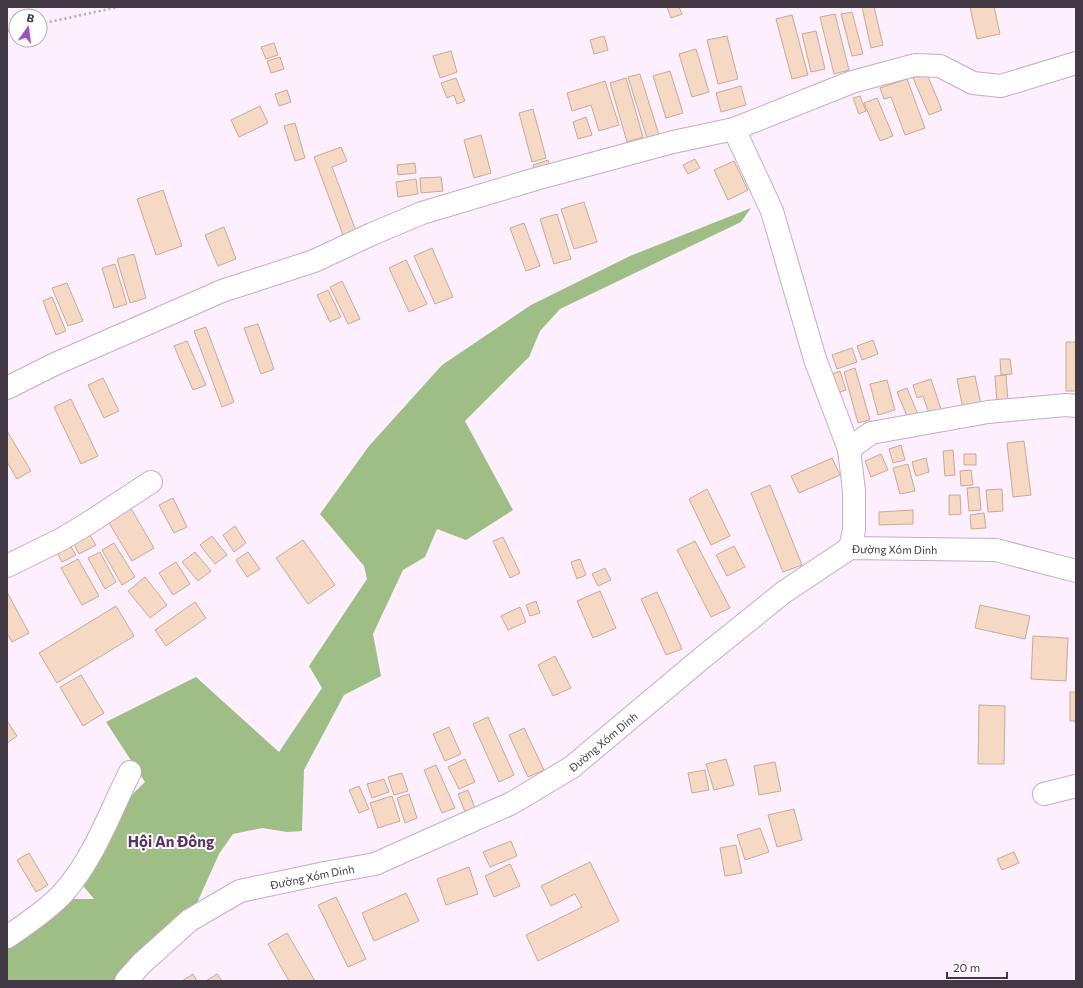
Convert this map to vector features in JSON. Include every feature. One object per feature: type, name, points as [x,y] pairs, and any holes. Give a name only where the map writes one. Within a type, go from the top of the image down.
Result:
[{"type":"street","points":[[7,388],[55,364],[222,291],[314,261],[422,213],[536,179],[673,142],[734,129],[852,82],[914,65],[940,66],[973,83],[1001,86],[1076,63]]},
{"type":"street","points":[[734,129],[772,211],[815,359],[849,449],[854,491],[854,530],[850,548]]},
{"type":"street","points":[[849,449],[871,433],[988,412],[1066,405],[1076,406]]},
{"type":"street","points":[[7,566],[60,540],[151,482]]},
{"type":"street","name":"Đường Xóm Dinh","points":[[126,981],[141,964],[190,920],[240,891],[325,872],[375,864],[512,803],[572,767],[702,658],[784,592],[850,548],[996,550],[1076,571]]},
{"type":"street","points":[[7,937],[63,893],[75,878],[93,850],[130,772]]},
{"type":"street","points":[[1044,794],[1076,786]]},
{"type":"path","points":[[48,22],[118,7]]},
{"type":"green space","points":[[751,208],[741,222],[560,309],[540,331],[529,357],[465,421],[513,510],[466,540],[437,529],[425,557],[403,570],[373,634],[381,676],[344,695],[304,770],[302,831],[287,832],[262,828],[233,834],[219,854],[197,903],[116,981],[7,981],[7,935],[64,899],[94,899],[80,882],[94,832],[145,782],[106,722],[196,677],[279,752],[322,688],[309,666],[367,579],[364,566],[320,514],[369,446],[442,365],[531,305],[630,256]]},
{"type":"building","points":[[667,7],[679,7],[682,14],[671,18]]},
{"type":"building","points":[[862,7],[874,7],[883,45],[871,48]]},
{"type":"building","points":[[970,7],[994,7],[1000,34],[977,39]]},
{"type":"building","points":[[852,12],[863,54],[852,56],[841,14]]},
{"type":"building","points":[[835,14],[849,70],[834,74],[820,17]]},
{"type":"building","points":[[792,15],[808,75],[792,79],[776,19]]},
{"type":"building","points":[[816,31],[825,69],[811,72],[802,34]]},
{"type":"building","points":[[604,36],[608,50],[594,54],[590,40]]},
{"type":"building","points":[[727,36],[738,79],[718,84],[707,40]]},
{"type":"building","points":[[274,43],[278,55],[266,59],[261,47]]},
{"type":"building","points":[[696,49],[709,92],[692,97],[679,54]]},
{"type":"building","points":[[451,51],[457,72],[440,78],[433,56]]},
{"type":"building","points":[[280,57],[284,69],[271,73],[267,61]]},
{"type":"building","points":[[670,71],[683,113],[666,118],[653,76]]},
{"type":"building","points":[[926,72],[942,110],[929,115],[913,78]]},
{"type":"building","points":[[640,74],[659,135],[647,138],[628,77]]},
{"type":"building","points":[[456,78],[465,101],[457,104],[454,95],[447,98],[441,83]]},
{"type":"building","points":[[626,78],[643,137],[627,142],[610,83]]},
{"type":"building","points":[[907,79],[925,128],[905,135],[891,97],[884,99],[880,88]]},
{"type":"building","points":[[605,81],[619,125],[599,131],[591,105],[572,111],[567,93]]},
{"type":"building","points":[[741,86],[746,105],[721,112],[716,93]]},
{"type":"building","points":[[287,90],[291,102],[279,106],[275,94]]},
{"type":"building","points":[[860,96],[866,111],[859,114],[853,98]]},
{"type":"building","points":[[877,98],[893,136],[880,141],[864,103]]},
{"type":"building","points":[[260,106],[268,123],[239,137],[231,120]]},
{"type":"building","points":[[533,109],[546,158],[532,162],[519,113]]},
{"type":"building","points":[[586,117],[592,135],[578,139],[573,122]]},
{"type":"building","points":[[295,123],[305,158],[295,161],[284,126]]},
{"type":"building","points":[[481,135],[491,173],[474,178],[464,140]]},
{"type":"building","points":[[341,147],[347,161],[332,167],[356,231],[343,235],[314,157]]},
{"type":"building","points":[[695,159],[700,168],[688,174],[683,165]]},
{"type":"building","points":[[548,160],[552,174],[537,178],[533,165]]},
{"type":"building","points":[[734,161],[748,190],[728,200],[714,170]]},
{"type":"building","points":[[415,163],[416,173],[398,175],[397,165]]},
{"type":"building","points":[[441,177],[443,191],[421,193],[420,178]]},
{"type":"building","points":[[416,179],[418,194],[398,197],[396,182]]},
{"type":"building","points":[[163,190],[182,246],[156,255],[137,199]]},
{"type":"building","points":[[584,202],[597,242],[574,249],[561,209]]},
{"type":"building","points":[[557,214],[571,259],[554,264],[540,219]]},
{"type":"building","points":[[524,223],[540,266],[526,271],[510,228]]},
{"type":"building","points":[[224,227],[236,259],[218,266],[205,235]]},
{"type":"building","points":[[432,248],[453,297],[435,304],[414,256]]},
{"type":"building","points":[[134,254],[146,298],[130,303],[117,259]]},
{"type":"building","points":[[406,260],[427,304],[409,312],[389,268]]},
{"type":"building","points":[[115,264],[127,304],[114,308],[102,268]]},
{"type":"building","points":[[342,281],[360,319],[348,324],[330,287]]},
{"type":"building","points":[[67,283],[83,321],[68,326],[52,288]]},
{"type":"building","points":[[328,290],[341,317],[330,322],[317,295]]},
{"type":"building","points":[[52,297],[66,331],[56,335],[43,301]]},
{"type":"building","points":[[258,324],[274,369],[261,374],[244,328]]},
{"type":"building","points":[[206,327],[234,402],[222,407],[194,331]]},
{"type":"building","points":[[873,340],[878,354],[862,360],[857,346]]},
{"type":"building","points":[[187,341],[206,385],[193,390],[174,346]]},
{"type":"building","points":[[1066,342],[1076,342],[1076,391],[1066,391]]},
{"type":"building","points":[[852,348],[857,362],[837,369],[832,355]]},
{"type":"building","points":[[1000,359],[1010,359],[1012,374],[1001,375]]},
{"type":"building","points":[[855,368],[870,420],[858,423],[844,372]]},
{"type":"building","points":[[840,371],[846,390],[835,394],[829,375]]},
{"type":"building","points":[[1006,375],[1008,402],[997,403],[995,376]]},
{"type":"building","points":[[975,376],[982,410],[964,414],[957,379]]},
{"type":"building","points":[[103,378],[119,411],[104,418],[88,385]]},
{"type":"building","points":[[931,379],[943,415],[931,419],[923,396],[917,398],[913,385]]},
{"type":"building","points":[[887,380],[895,410],[878,415],[870,384]]},
{"type":"building","points":[[907,388],[919,417],[909,421],[897,392]]},
{"type":"building","points":[[71,399],[98,456],[81,464],[54,407]]},
{"type":"building","points":[[7,431],[31,471],[17,479],[7,462]]},
{"type":"building","points":[[1024,441],[1031,495],[1013,497],[1007,443]]},
{"type":"building","points":[[901,445],[905,460],[893,463],[889,449]]},
{"type":"building","points":[[953,450],[955,475],[945,476],[943,451]]},
{"type":"building","points":[[881,454],[888,470],[871,477],[865,461]]},
{"type":"building","points":[[964,454],[976,454],[976,465],[964,465]]},
{"type":"building","points":[[832,458],[840,475],[799,493],[791,476]]},
{"type":"building","points":[[926,458],[929,472],[916,476],[912,462]]},
{"type":"building","points":[[908,464],[915,491],[900,494],[893,468]]},
{"type":"building","points":[[971,470],[973,485],[961,486],[960,471]]},
{"type":"building","points":[[770,485],[802,565],[783,572],[751,493]]},
{"type":"building","points":[[979,487],[981,510],[969,511],[967,488]]},
{"type":"building","points":[[707,489],[730,536],[711,545],[689,499]]},
{"type":"building","points":[[1002,489],[1003,511],[988,512],[986,490]]},
{"type":"building","points":[[949,495],[960,495],[961,514],[949,515]]},
{"type":"building","points":[[173,498],[187,527],[174,533],[159,505]]},
{"type":"building","points":[[129,505],[154,548],[132,561],[106,518]]},
{"type":"building","points":[[913,510],[913,524],[879,525],[879,512]]},
{"type":"building","points":[[984,513],[986,528],[971,529],[970,515]]},
{"type":"building","points":[[235,526],[246,543],[234,552],[223,535]]},
{"type":"building","points":[[88,532],[96,545],[79,554],[72,540]]},
{"type":"building","points":[[212,536],[227,555],[215,564],[200,545]]},
{"type":"building","points":[[503,537],[520,573],[510,578],[493,541]]},
{"type":"building","points":[[303,540],[335,585],[308,604],[276,558]]},
{"type":"building","points":[[695,541],[730,608],[711,617],[677,550]]},
{"type":"building","points":[[68,542],[76,555],[62,562],[55,549]]},
{"type":"building","points":[[114,543],[135,577],[122,585],[102,550]]},
{"type":"building","points":[[734,546],[745,567],[727,576],[716,555]]},
{"type":"building","points":[[100,552],[116,582],[105,589],[88,558]]},
{"type":"building","points":[[195,552],[211,571],[198,581],[182,562]]},
{"type":"building","points":[[248,552],[260,569],[247,577],[236,560]]},
{"type":"building","points":[[78,559],[99,596],[82,605],[61,568]]},
{"type":"building","points":[[580,559],[586,575],[577,579],[571,562]]},
{"type":"building","points":[[176,562],[190,584],[173,595],[159,573]]},
{"type":"building","points":[[605,568],[611,580],[598,586],[592,574]]},
{"type":"building","points":[[145,577],[167,605],[150,618],[128,591]]},
{"type":"building","points":[[600,591],[616,628],[593,638],[577,601]]},
{"type":"building","points":[[7,592],[29,633],[12,642],[7,633]]},
{"type":"building","points":[[657,592],[682,649],[666,655],[641,599]]},
{"type":"building","points":[[536,601],[540,613],[530,616],[526,605]]},
{"type":"building","points":[[195,602],[206,618],[166,646],[155,630]]},
{"type":"building","points":[[980,605],[1030,616],[1025,639],[975,628]]},
{"type":"building","points":[[116,606],[134,636],[57,683],[39,653]]},
{"type":"building","points":[[520,607],[526,622],[508,630],[501,616]]},
{"type":"building","points":[[1033,636],[1068,638],[1066,681],[1031,679]]},
{"type":"building","points":[[555,656],[571,688],[553,696],[538,665]]},
{"type":"building","points":[[81,675],[104,713],[83,726],[60,687]]},
{"type":"building","points":[[1070,692],[1076,692],[1076,721],[1070,721]]},
{"type":"building","points":[[979,705],[1005,706],[1004,764],[978,764]]},
{"type":"building","points":[[488,717],[514,775],[499,782],[473,724]]},
{"type":"building","points":[[7,721],[17,736],[7,743]]},
{"type":"building","points":[[449,727],[461,754],[445,761],[433,734]]},
{"type":"building","points":[[524,728],[544,770],[528,777],[509,735]]},
{"type":"building","points":[[465,759],[475,782],[459,789],[448,767]]},
{"type":"building","points":[[726,759],[734,785],[714,790],[706,764]]},
{"type":"building","points":[[775,762],[781,791],[759,795],[754,766]]},
{"type":"building","points":[[436,765],[455,808],[442,813],[424,770]]},
{"type":"building","points":[[705,770],[709,790],[692,793],[688,773]]},
{"type":"building","points":[[402,773],[408,791],[394,795],[388,777]]},
{"type":"building","points":[[384,779],[389,792],[372,798],[367,784]]},
{"type":"building","points":[[359,786],[369,809],[359,813],[349,790]]},
{"type":"building","points":[[468,790],[475,808],[465,812],[458,794]]},
{"type":"building","points":[[409,794],[417,818],[405,823],[397,798]]},
{"type":"building","points":[[392,796],[400,821],[378,828],[370,803]]},
{"type":"building","points":[[794,809],[802,840],[777,847],[768,815]]},
{"type":"building","points":[[760,828],[769,852],[745,860],[737,835]]},
{"type":"building","points":[[511,841],[517,856],[490,867],[483,852]]},
{"type":"building","points":[[736,845],[742,873],[725,876],[720,848]]},
{"type":"building","points":[[1014,852],[1019,863],[1002,870],[997,859]]},
{"type":"building","points":[[29,853],[48,885],[36,892],[17,860]]},
{"type":"building","points":[[590,862],[619,921],[538,961],[526,935],[582,907],[575,894],[551,906],[541,886]]},
{"type":"building","points":[[510,864],[520,886],[494,897],[485,876]]},
{"type":"building","points":[[469,867],[478,894],[446,905],[437,879]]},
{"type":"building","points":[[406,893],[419,921],[374,941],[362,913]]},
{"type":"building","points":[[336,897],[366,959],[348,967],[318,905]]},
{"type":"building","points":[[287,933],[315,981],[289,981],[268,944]]},
{"type":"building","points":[[193,974],[197,981],[182,981]]},
{"type":"building","points":[[217,974],[222,981],[206,981]]},
{"type":"district","name":"Hội An Đông","points":[[171,841]]}]
